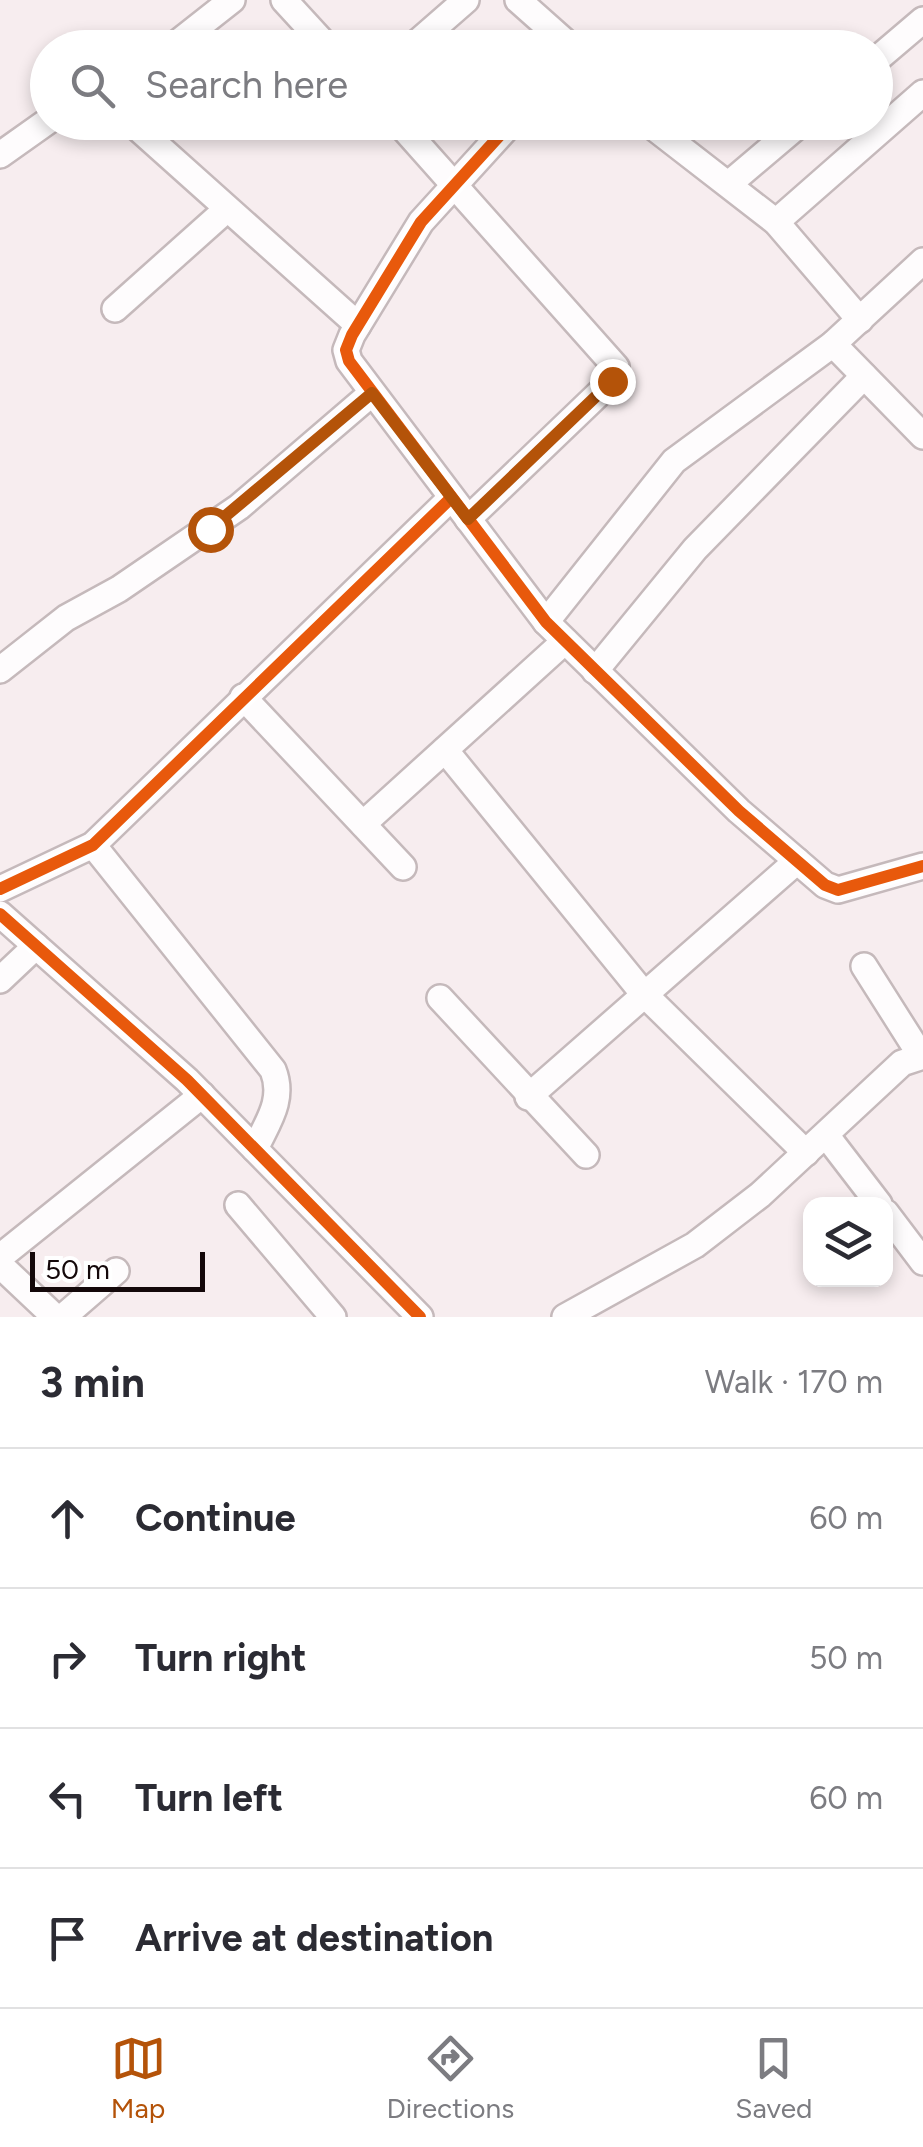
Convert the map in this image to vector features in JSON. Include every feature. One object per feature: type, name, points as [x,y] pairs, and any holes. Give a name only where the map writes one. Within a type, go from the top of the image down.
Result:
[{"type":"street","points":[[194,30],[232,0]]},
{"type":"street","points":[[284,0],[312,30]]},
{"type":"street","points":[[432,30],[466,0]]},
{"type":"street","points":[[518,0],[552,30]]},
{"type":"street","points":[[893,46],[923,20]]},
{"type":"street","points":[[893,119],[923,93]]},
{"type":"street","points":[[0,155],[30,134]]},
{"type":"street","points":[[151,140],[358,325]]},
{"type":"street","points":[[415,140],[616,366],[617,374],[468,519]]},
{"type":"street","points":[[495,140],[421,222],[346,350],[372,393],[546,622],[739,811],[825,885],[838,890],[923,866]]},
{"type":"street","points":[[671,140],[776,222],[860,320]]},
{"type":"street","points":[[730,183],[781,140]]},
{"type":"street","points":[[776,222],[869,140]]},
{"type":"street","points":[[115,309],[227,209]]},
{"type":"street","points":[[546,622],[667,468],[860,320],[911,287],[923,261]]},
{"type":"street","points":[[833,344],[923,436]]},
{"type":"street","points":[[595,670],[695,549],[864,376]]},
{"type":"street","points":[[0,670],[66,618],[120,590],[239,507],[372,393]]},
{"type":"street","points":[[0,889],[94,845],[451,498]]},
{"type":"street","points":[[363,824],[566,641]]},
{"type":"street","points":[[242,697],[404,867]]},
{"type":"street","points":[[445,750],[643,993],[806,1153]]},
{"type":"street","points":[[94,845],[274,1070],[280,1086],[278,1100],[254,1150]]},
{"type":"street","points":[[528,1096],[797,861]]},
{"type":"street","points":[[0,914],[202,1095],[420,1317]]},
{"type":"street","points":[[0,980],[36,946]]},
{"type":"street","points":[[565,1317],[695,1245],[806,1153],[902,1063],[922,1056],[864,966]]},
{"type":"street","points":[[440,998],[586,1155]]},
{"type":"street","points":[[0,1257],[202,1095]]},
{"type":"street","points":[[826,1135],[874,1197]]},
{"type":"street","points":[[238,1206],[333,1317]]},
{"type":"street","points":[[893,1222],[923,1262]]},
{"type":"street","points":[[0,1265],[59,1317],[116,1271]]},
{"type":"cycle path","points":[[496,140],[421,222],[352,335],[346,350],[349,361],[546,622],[739,811],[825,885],[838,890],[923,866]]},
{"type":"cycle path","points":[[0,889],[93,845],[451,498]]},
{"type":"cycle path","points":[[0,914],[187,1080],[420,1317]]},
{"type":"route","points":[[210,529],[372,393],[468,519],[612,381]]}]
